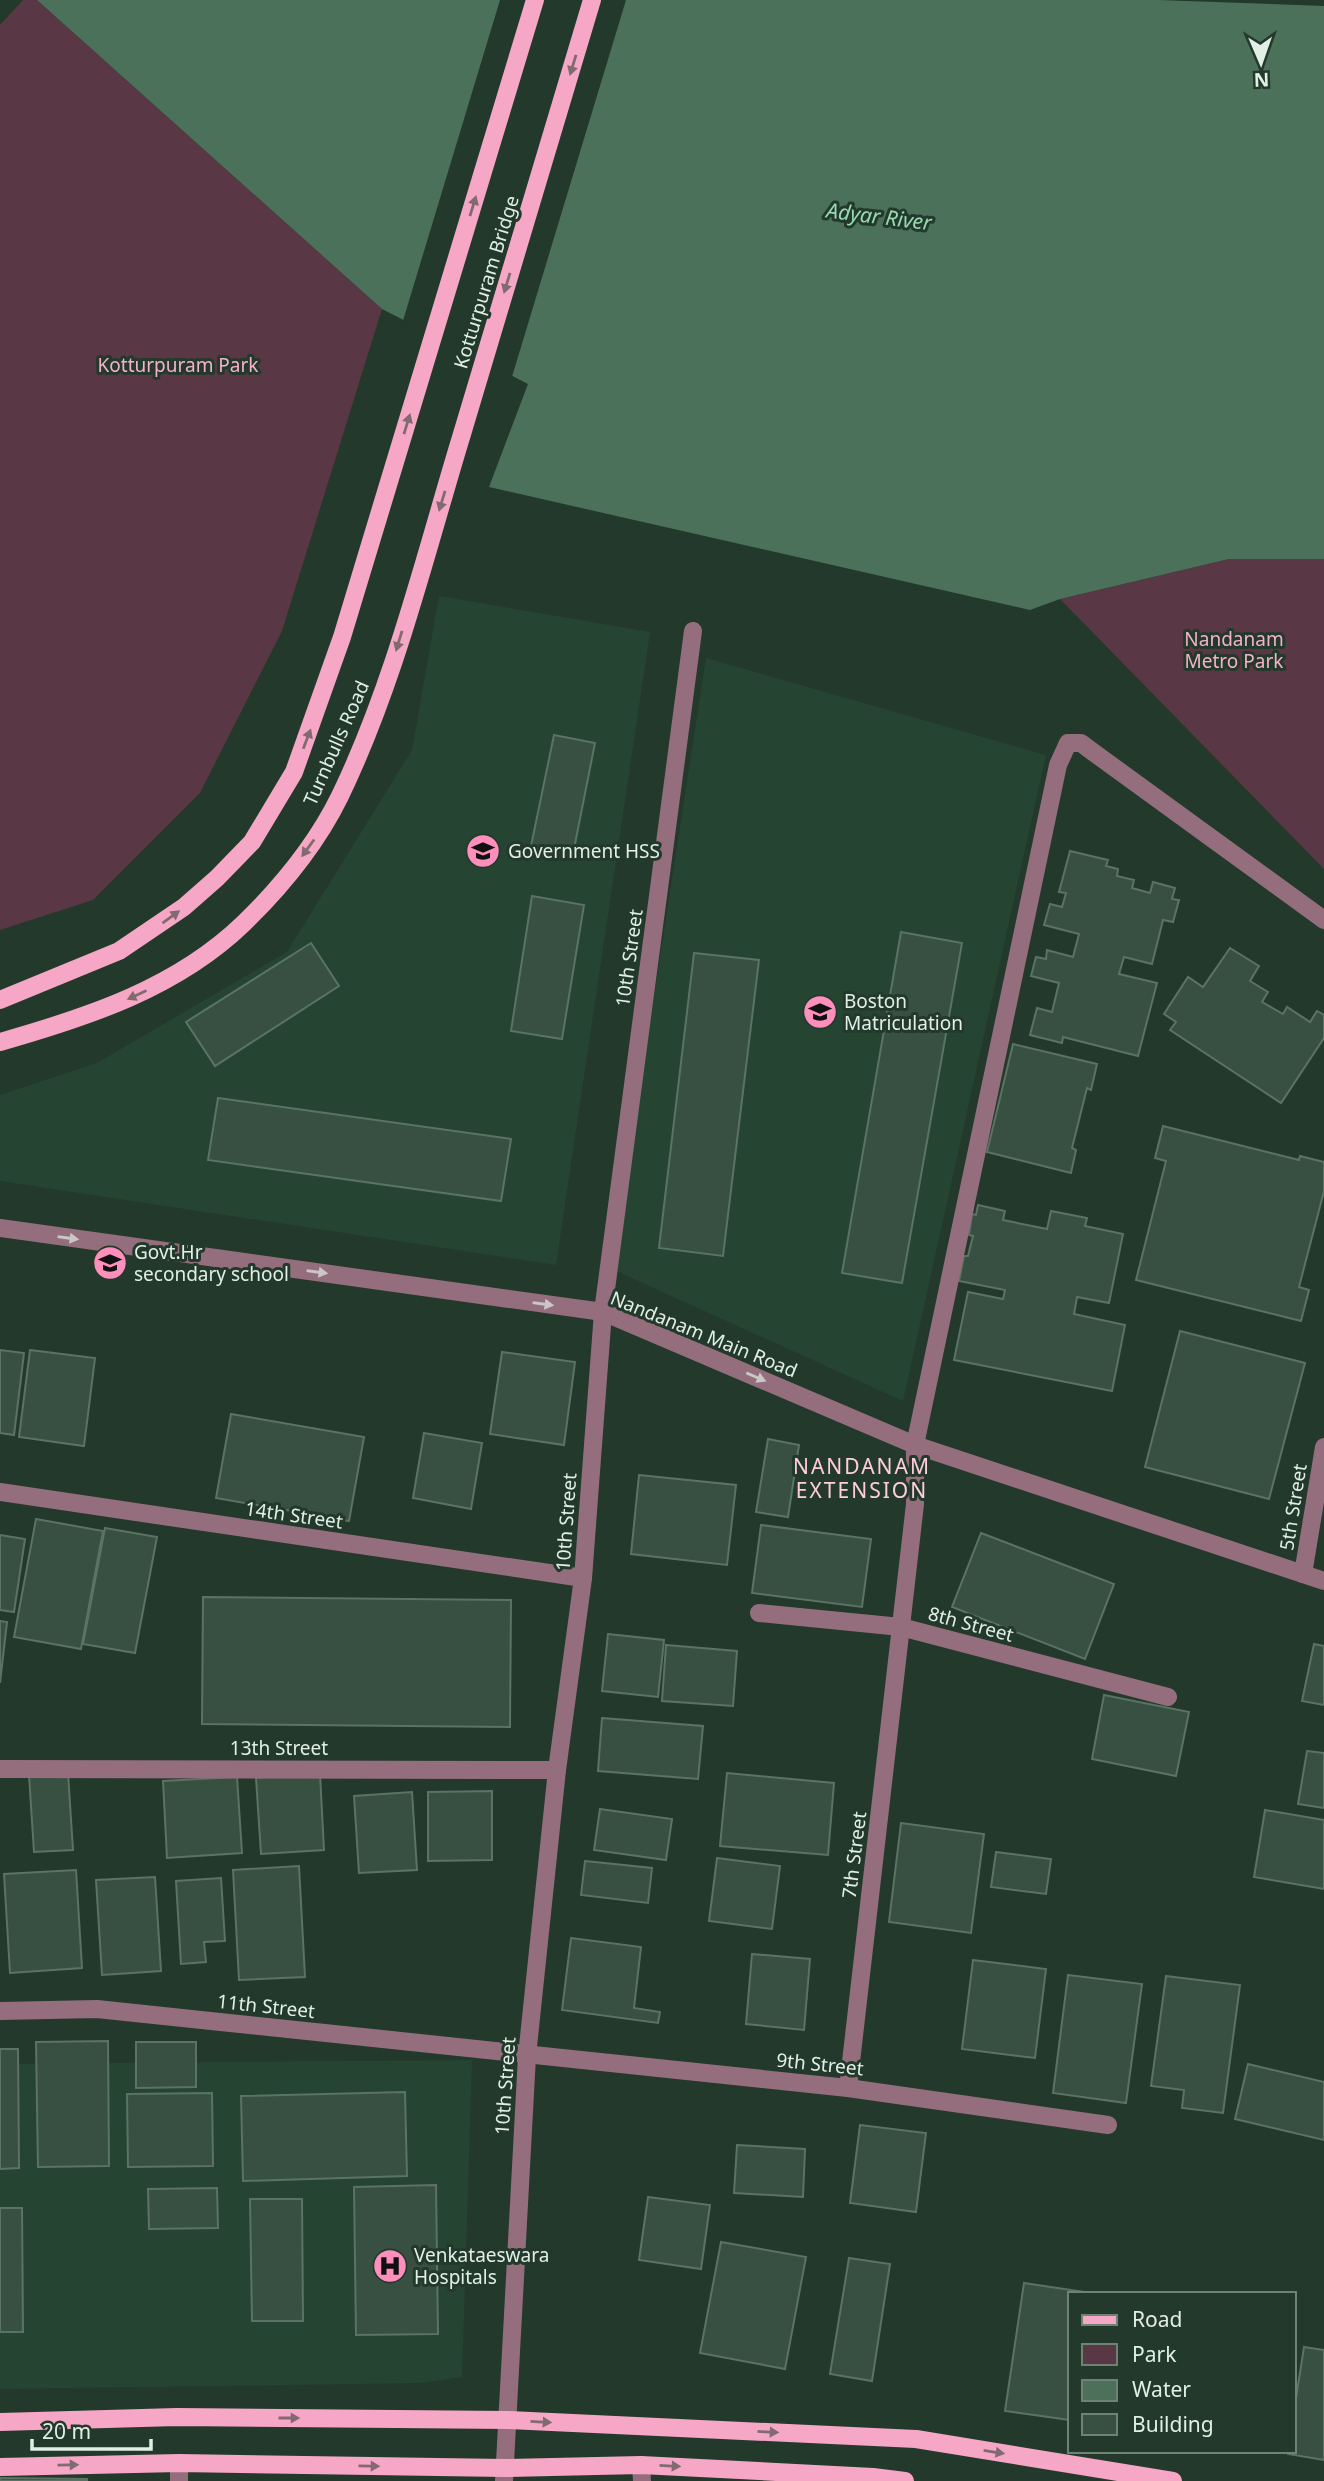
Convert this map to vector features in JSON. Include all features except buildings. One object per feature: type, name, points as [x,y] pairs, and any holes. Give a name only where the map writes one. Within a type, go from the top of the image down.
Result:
[{"type":"main road","name":"Kotturpuram Bridge","points":[[365,559],[535,0]]},
{"type":"main road","name":"Kotturpuram Bridge","points":[[419,576],[592,0]]},
{"type":"main road","name":"Turnbulls Road","points":[[0,1000],[119,951],[148,933],[184,907],[252,842],[294,772],[314,721],[365,559]]},
{"type":"main road","name":"Turnbulls Road","points":[[0,1042],[67,1023],[133,997],[201,958],[246,921],[312,844],[339,798],[393,662],[419,576]]},
{"type":"main road","points":[[0,2422],[177,2417],[509,2420],[916,2439],[1173,2481]]},
{"type":"main road","points":[[0,2467],[179,2463],[505,2475],[642,2473],[873,2477],[905,2481]]},
{"type":"street","name":"10th Street","points":[[505,2475],[527,2056],[557,1770],[583,1578],[603,1312],[693,631]]},
{"type":"street","name":"7th Street","points":[[848,2088],[915,1504],[915,1445],[1058,765],[1068,743],[1081,743],[1324,920]]},
{"type":"street","name":"Nandanam Main Road","points":[[0,1228],[603,1312],[915,1445],[1324,1581]]},
{"type":"street","name":"5th Street","points":[[1303,1574],[1324,1447]]},
{"type":"street","name":"14th Street","points":[[0,1492],[583,1578]]},
{"type":"street","name":"8th Street","points":[[759,1613],[901,1627],[1168,1697]]},
{"type":"street","name":"13th Street","points":[[0,1769],[557,1770]]},
{"type":"street","name":"11th Street","points":[[0,2011],[97,2009],[527,2056]]},
{"type":"street","name":"9th Street","points":[[527,2056],[848,2088],[1108,2125]]},
{"type":"street","points":[[179,2463],[179,2481]]},
{"type":"shaded area","name":"Government HSS","points":[[439,596],[650,632],[556,1265],[0,1181],[0,1095],[97,1063],[287,952],[412,750]]},
{"type":"shaded area","name":"Boston Matriculation","points":[[706,658],[1046,755],[903,1401],[612,1269]]},
{"type":"shaded area","points":[[472,2060],[462,2377],[421,2383],[0,2389],[0,2064]]},
{"type":"green space","name":"Kotturpuram Park","points":[[23,0],[37,0],[382,309],[282,631],[200,793],[93,900],[0,930],[0,25]]},
{"type":"green space","name":"Nandanam Metro Park","points":[[1229,559],[1324,559],[1324,869],[1060,599]]},
{"type":"water","name":"Adyar River","points":[[37,0],[1158,0],[1324,6],[1324,559],[1229,559],[1060,599],[1030,610],[489,487],[528,384],[382,309]]},
{"type":"pier","points":[[500,0],[626,0],[511,380],[402,324]]},
{"type":"place","name":"Government HSS","points":[[483,851]]},
{"type":"place","name":"Boston Matriculation","points":[[820,1012]]},
{"type":"place","name":"Govt.Hr secondary school","points":[[110,1263]]},
{"type":"place","name":"Venkataeswara Hospitals","points":[[390,2266]]},
{"type":"district","name":"NANDANAM EXTENSION","points":[[862,1479]]}]
